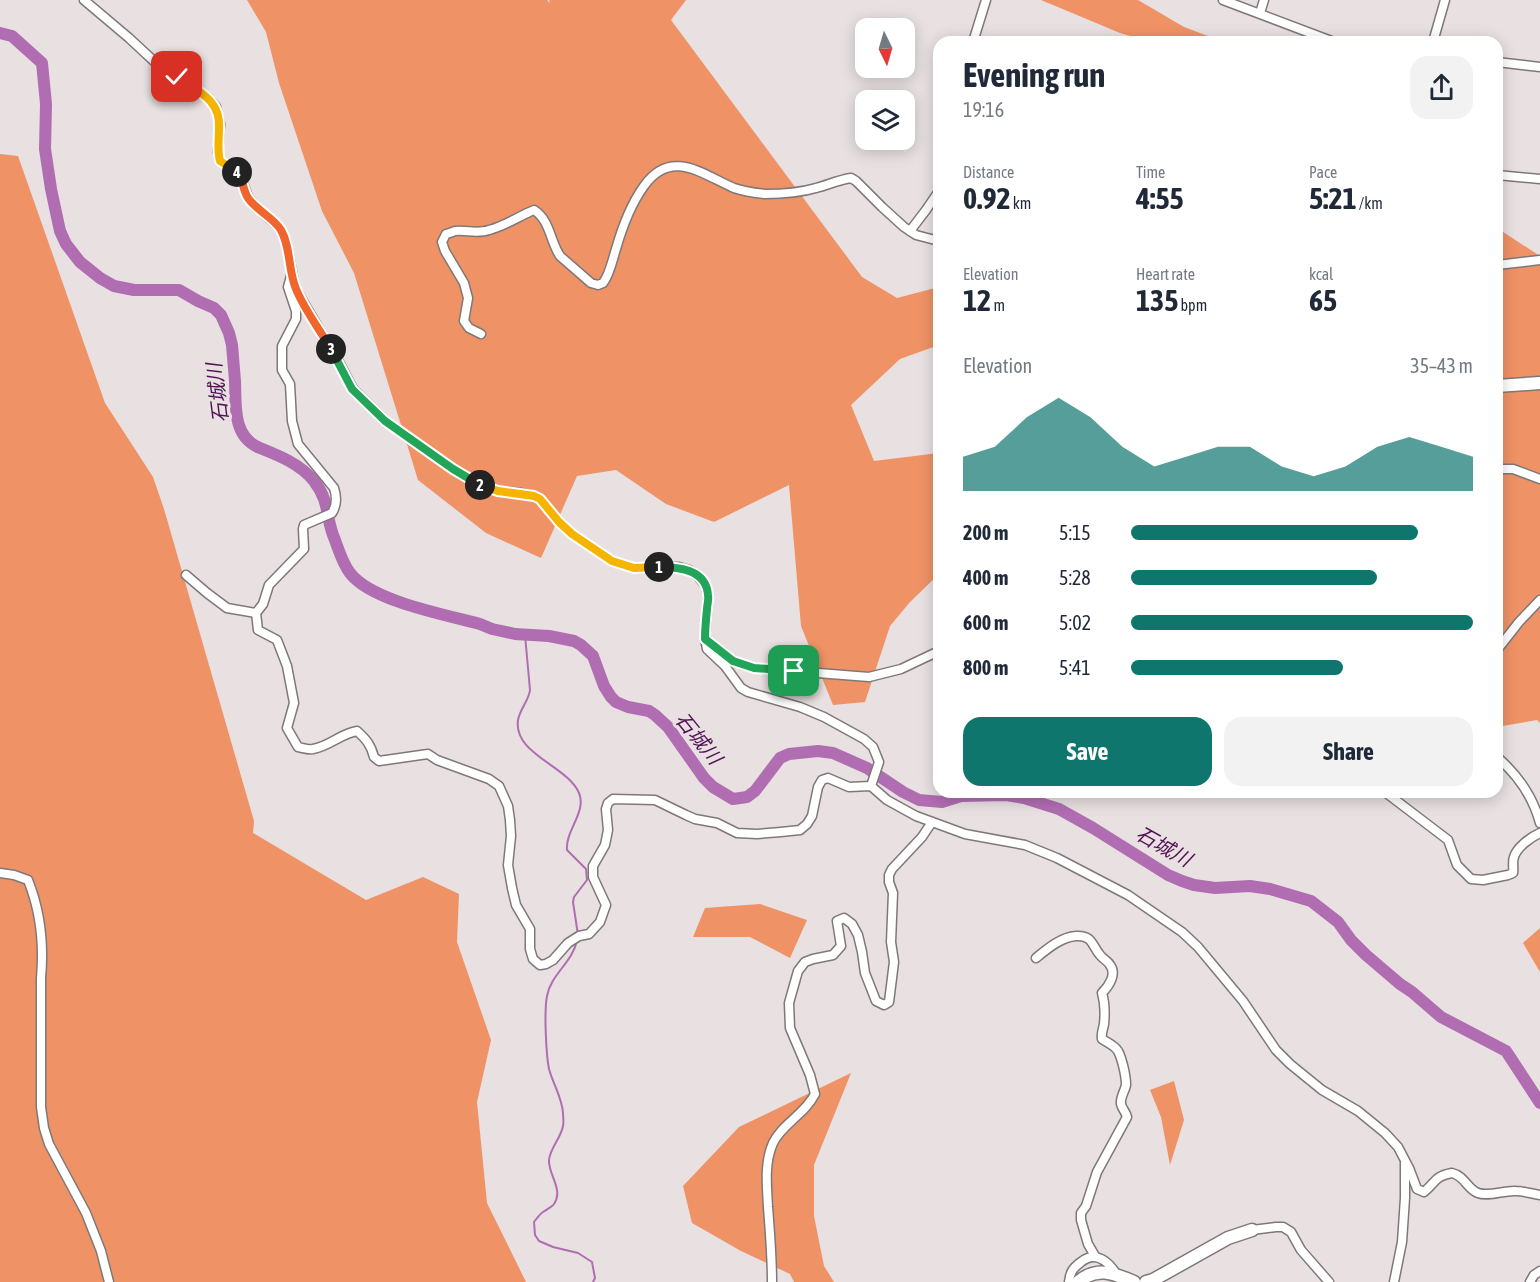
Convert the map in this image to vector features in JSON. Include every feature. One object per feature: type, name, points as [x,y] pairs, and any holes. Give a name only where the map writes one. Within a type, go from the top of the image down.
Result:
[{"type":"street","points":[[84,0],[157,64],[208,98],[216,107],[220,124],[218,152],[220,161],[237,172],[248,197],[282,232],[287,245],[295,288],[340,364],[352,389],[385,421],[453,469],[477,483],[498,491],[521,493],[540,499],[572,534],[612,561],[634,568],[679,567],[697,575],[706,586],[708,596],[705,639],[707,649],[725,666],[741,688],[800,707],[864,739],[873,747],[879,762],[871,785]]},
{"type":"street","points":[[975,36],[986,0]]},
{"type":"street","points":[[1223,0],[1317,36]]},
{"type":"street","points":[[1260,13],[1264,0]]},
{"type":"street","points":[[1434,36],[1445,0]]},
{"type":"street","points":[[1503,63],[1540,67]]},
{"type":"street","points":[[481,334],[469,328],[465,321],[468,298],[464,283],[445,251],[442,242],[446,234],[455,231],[477,233],[488,231],[534,210],[544,218],[560,256],[591,283],[598,285],[603,283],[608,274],[620,234],[637,196],[653,175],[669,166],[686,166],[718,179],[735,189],[762,194],[789,193],[851,178],[910,231],[933,239]]},
{"type":"street","points":[[1503,176],[1540,179]]},
{"type":"street","points":[[910,231],[933,200]]},
{"type":"street","points":[[1503,264],[1540,260]]},
{"type":"street","points":[[291,272],[288,287],[296,311],[296,319],[282,346],[282,370],[290,384],[292,421],[298,444],[333,488],[336,502],[332,513],[304,525],[304,549],[270,585],[263,604],[256,613],[258,630],[277,640],[287,666],[294,703],[287,728],[298,747],[311,749],[357,731],[366,739],[374,757],[379,761],[428,754],[489,779],[499,786],[508,807],[510,820],[508,866],[512,888],[516,905],[530,929],[530,949],[533,958],[540,965],[553,960],[568,943],[579,936],[589,934],[600,922],[606,906],[593,877],[593,866],[605,845],[608,830],[606,809],[608,803],[614,799],[655,800],[695,819],[717,823],[737,833],[757,834],[801,830],[812,816],[818,787],[822,780],[828,778],[849,787],[871,785],[888,801],[916,816],[965,834],[1024,845],[1057,858],[1128,895],[1182,932],[1198,947],[1243,1001],[1276,1050],[1290,1064],[1322,1090],[1358,1111],[1398,1147],[1409,1168],[1416,1189],[1420,1192],[1424,1192],[1438,1177],[1452,1173],[1462,1177],[1472,1190],[1479,1193],[1518,1191],[1540,1195]]},
{"type":"street","points":[[1503,386],[1540,383]]},
{"type":"street","points":[[1503,469],[1513,469],[1540,479]]},
{"type":"street","points":[[186,575],[227,608],[256,613]]},
{"type":"street","points":[[1503,642],[1540,600]]},
{"type":"street","points":[[705,639],[733,661],[754,668],[869,677],[901,669],[933,654]]},
{"type":"street","points":[[1503,764],[1524,785],[1535,804],[1540,823]]},
{"type":"street","points":[[1392,798],[1448,840],[1457,865],[1471,879],[1483,880],[1513,873],[1514,857],[1520,848],[1540,833]]},
{"type":"street","points":[[772,1282],[767,1185],[769,1157],[777,1135],[804,1110],[815,1094],[810,1075],[790,1028],[789,1003],[798,971],[804,962],[833,955],[838,950],[841,946],[837,921],[844,918],[852,924],[858,935],[865,973],[876,1001],[884,1005],[889,1002],[894,962],[891,942],[893,893],[889,875],[932,822]]},
{"type":"street","points":[[0,873],[27,880],[36,906],[42,961],[41,1107],[44,1128],[49,1144],[86,1213],[109,1282]]},
{"type":"street","points":[[1036,958],[1065,939],[1076,936],[1084,937],[1092,942],[1113,971],[1112,978],[1102,993],[1104,1022],[1101,1034],[1102,1039],[1112,1044],[1117,1050],[1121,1060],[1126,1084],[1121,1107],[1127,1117],[1097,1172],[1086,1206],[1081,1213],[1088,1244],[1095,1256]]},
{"type":"street","points":[[1394,1282],[1402,1242],[1405,1160]]},
{"type":"street","points":[[1146,1282],[1228,1238],[1252,1230],[1276,1227],[1283,1227],[1291,1232],[1301,1250],[1329,1282]]},
{"type":"street","points":[[1069,1282],[1071,1271],[1088,1257],[1095,1256],[1104,1259],[1117,1275]]},
{"type":"street","points":[[1530,1282],[1540,1271]]},
{"type":"street","points":[[1078,1282],[1091,1273],[1105,1272],[1134,1282]]},
{"type":"shaded area","points":[[247,0],[547,0],[550,3],[549,0],[686,0],[671,20],[862,277],[897,298],[933,289],[933,347],[900,359],[851,405],[874,461],[933,454],[933,580],[890,626],[865,702],[833,705],[801,626],[789,485],[714,522],[666,504],[616,470],[577,476],[541,558],[486,533],[418,480],[354,273],[322,211],[279,83],[266,32]]},
{"type":"shaded area","points":[[1041,0],[1138,0],[1184,27],[1208,36],[1130,36]]},
{"type":"shaded area","points":[[0,154],[18,156],[105,403],[153,477],[254,821],[253,833],[366,900],[423,877],[459,894],[457,942],[491,1040],[477,1102],[487,1203],[526,1282],[0,1282]]},
{"type":"shaded area","points":[[1503,232],[1540,256],[1540,723],[1537,720],[1503,726]]},
{"type":"shaded area","points":[[760,904],[807,920],[790,958],[750,937],[693,937],[705,908]]},
{"type":"shaded area","points":[[1540,928],[1540,972],[1523,943]]},
{"type":"shaded area","points":[[851,1073],[814,1165],[814,1216],[824,1266],[834,1282],[794,1282],[790,1274],[741,1251],[692,1223],[683,1186],[739,1127]]},
{"type":"shaded area","points":[[1174,1081],[1184,1120],[1170,1165],[1161,1117],[1150,1090]]},
{"type":"waterway","name":"石城川","points":[[0,33],[12,36],[42,63],[46,104],[45,149],[60,231],[66,244],[80,262],[114,286],[134,290],[179,290],[214,308],[221,315],[232,345],[237,419],[244,436],[251,443],[296,465],[314,481],[323,496],[332,532],[343,562],[360,583],[374,592],[410,606],[492,629],[515,634],[549,636],[574,641],[581,645],[593,656],[604,686],[611,697],[628,707],[649,711],[655,715],[668,727],[704,778],[713,787],[733,799],[747,797],[755,791],[780,758],[789,754],[818,751],[833,753],[867,768],[919,800],[942,802],[955,798]]},
{"type":"waterway","points":[[525,635],[530,690],[519,716],[519,732],[532,751],[573,784],[581,800],[567,843],[567,850],[586,869],[587,880],[574,897],[573,902],[578,935]]},
{"type":"waterway","name":"石城川","points":[[1024,798],[1059,809],[1168,875],[1182,881],[1215,888],[1250,886],[1270,889],[1311,901],[1338,922],[1366,955],[1441,1017],[1506,1051],[1540,1103]]},
{"type":"waterway","points":[[577,940],[575,948],[553,981],[547,996],[548,1062],[561,1101],[563,1123],[549,1160],[557,1188],[557,1199],[534,1222],[535,1235],[539,1241],[578,1253],[592,1262],[595,1278],[593,1282]]},
{"type":"route","points":[[177,77],[208,98],[216,107],[220,124],[218,152],[220,161],[237,172],[248,197],[282,232],[287,245],[295,288],[302,302],[340,364],[352,389],[385,421],[453,469],[477,483],[498,491],[521,493],[540,499],[572,534],[612,561],[634,568],[679,567],[689,570],[697,575],[706,586],[708,596],[705,639],[733,661],[754,668],[794,671]]}]
